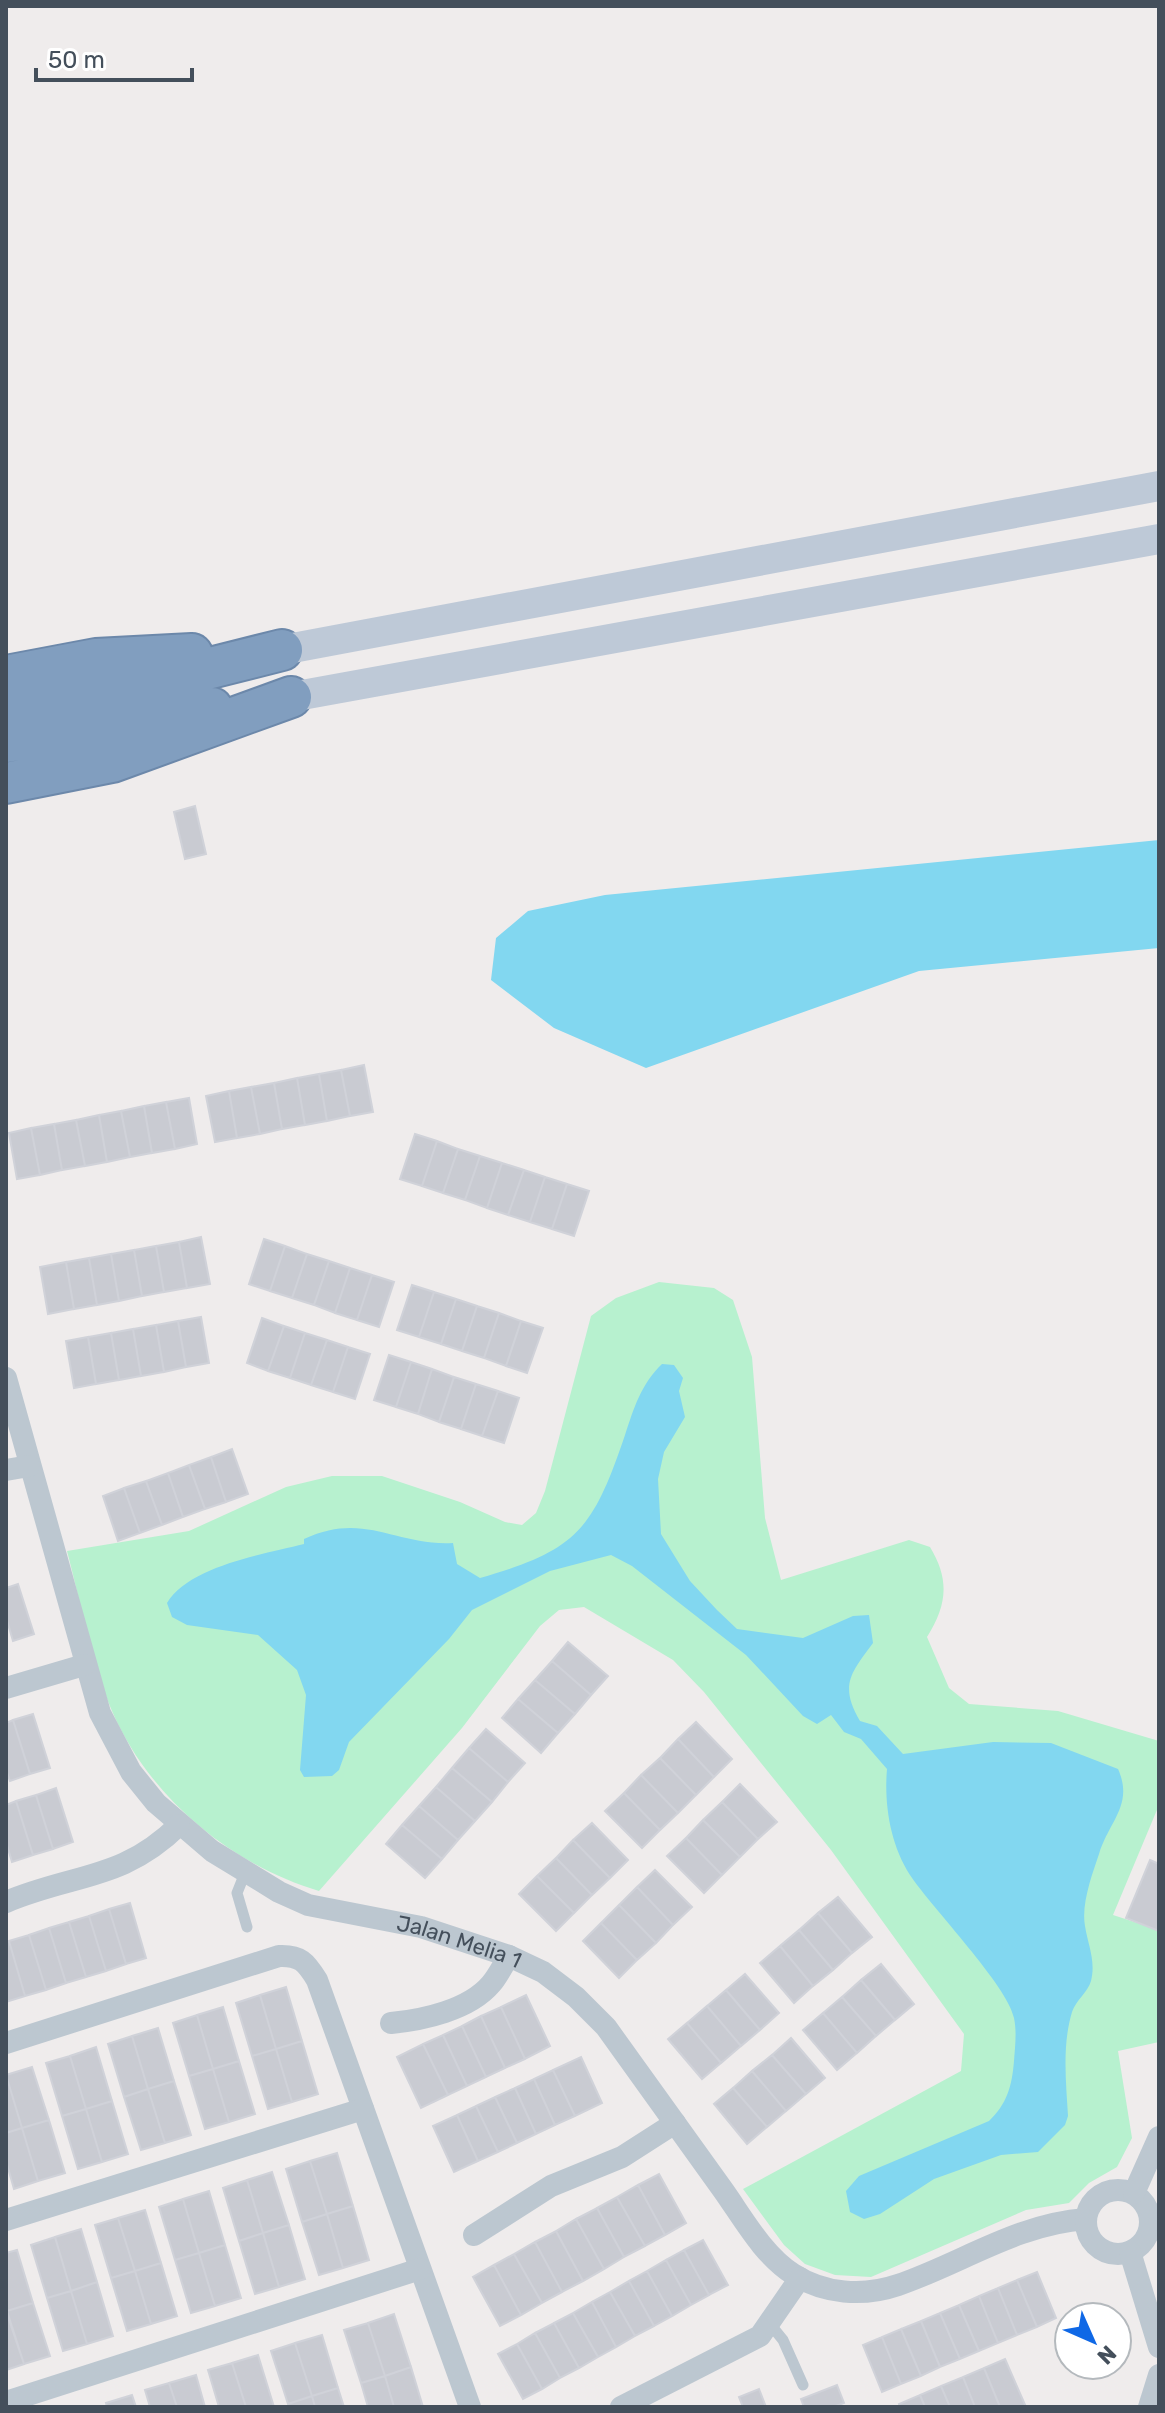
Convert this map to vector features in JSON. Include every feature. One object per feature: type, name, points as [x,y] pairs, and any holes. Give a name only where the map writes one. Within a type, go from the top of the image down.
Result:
[{"type":"highway","points":[[6,676],[96,659],[282,650]]},
{"type":"highway","points":[[6,713],[103,695],[282,650]]},
{"type":"highway","points":[[6,742],[291,697]]},
{"type":"highway","points":[[6,783],[112,762],[291,697]]},
{"type":"street","points":[[282,650],[1159,486]]},
{"type":"street","points":[[291,697],[1159,539]]},
{"type":"street","name":"Jalan Melia 1","points":[[6,1378],[84,1665],[100,1713],[131,1772],[179,1825],[245,1873],[308,1905],[421,1927],[509,1956],[543,1972],[576,1997],[606,2027],[774,2259],[814,2286],[845,2292],[872,2292],[899,2285],[1024,2230],[1057,2221],[1086,2219]]},
{"type":"street","points":[[6,1470],[29,1466]]},
{"type":"street","points":[[6,1688],[84,1665]]},
{"type":"street","points":[[6,1902],[44,1886],[123,1866],[157,1847],[179,1825]]},
{"type":"street","points":[[6,2043],[279,1956],[293,1955],[307,1963],[317,1980],[470,2407]]},
{"type":"street","points":[[391,2023],[418,2020],[468,2000],[490,1985],[509,1956]]},
{"type":"street","points":[[6,2220],[363,2109]]},
{"type":"street","points":[[474,2235],[551,2186],[622,2157],[675,2123]]},
{"type":"street","points":[[1134,2193],[1159,2137]]},
{"type":"street","points":[[1124,2190],[1142,2200],[1151,2218],[1146,2239],[1130,2252],[1119,2254],[1099,2248],[1091,2240],[1086,2219],[1089,2208],[1103,2193],[1124,2190]]},
{"type":"street","points":[[1130,2252],[1159,2347]]},
{"type":"street","points":[[6,2402],[420,2269]]},
{"type":"street","points":[[621,2407],[737,2351],[760,2336],[800,2278]]},
{"type":"street","points":[[1149,2407],[1159,2375]]},
{"type":"lane","points":[[245,1873],[237,1893],[247,1927]]},
{"type":"lane","points":[[770,2324],[783,2340],[803,2385]]},
{"type":"green space","points":[[659,1282],[714,1288],[733,1300],[752,1357],[765,1518],[781,1580],[909,1540],[930,1547],[941,1570],[944,1592],[939,1614],[927,1637],[949,1688],[969,1704],[1058,1711],[1159,1741],[1159,1805],[1113,1915],[1159,1930],[1159,2042],[1118,2051],[1132,2138],[1117,2167],[1089,2183],[1069,2203],[1026,2210],[871,2277],[835,2275],[805,2264],[784,2245],[743,2189],[961,2071],[964,2034],[831,1850],[704,1692],[673,1660],[584,1607],[559,1610],[540,1626],[462,1728],[319,1891],[255,1864],[225,1845],[196,1824],[148,1772],[128,1742],[105,1692],[67,1551],[189,1531],[286,1487],[332,1476],[382,1476],[460,1502],[505,1522],[522,1525],[536,1513],[545,1491],[591,1316],[616,1298]]},
{"type":"water","points":[[1159,840],[1159,948],[919,971],[646,1068],[554,1028],[491,980],[496,938],[528,911],[605,895]]},
{"type":"water","points":[[662,1364],[674,1365],[683,1378],[679,1391],[685,1417],[664,1452],[658,1479],[661,1534],[690,1581],[737,1629],[803,1638],[853,1616],[869,1615],[873,1643],[850,1680],[850,1698],[860,1721],[877,1726],[903,1754],[993,1742],[1051,1743],[1118,1769],[1122,1782],[1122,1803],[1103,1842],[1086,1899],[1084,1917],[1092,1974],[1089,1985],[1074,2008],[1069,2025],[1066,2064],[1068,2116],[1065,2125],[1038,2152],[1001,2155],[934,2179],[880,2214],[864,2219],[850,2212],[846,2191],[859,2176],[989,2121],[995,2115],[1010,2086],[1016,2034],[1009,2004],[998,1987],[903,1863],[890,1824],[887,1769],[861,1739],[844,1732],[831,1715],[817,1724],[803,1716],[746,1655],[632,1566],[611,1555],[550,1571],[472,1610],[449,1639],[349,1742],[339,1770],[332,1776],[304,1777],[300,1770],[306,1695],[297,1670],[258,1635],[187,1625],[172,1617],[167,1603],[178,1590],[209,1571],[249,1557],[304,1544],[304,1539],[325,1531],[345,1528],[432,1543],[453,1543],[457,1564],[480,1578],[540,1557],[561,1545],[591,1514],[614,1467],[639,1397]]},
{"type":"building","points":[[195,806],[206,854],[185,859],[174,812]]},
{"type":"building","points":[[364,1065],[373,1112],[350,1116],[341,1070]]},
{"type":"building","points":[[341,1070],[350,1116],[327,1121],[319,1074]]},
{"type":"building","points":[[319,1074],[327,1121],[305,1125],[297,1078]]},
{"type":"building","points":[[297,1078],[305,1125],[282,1129],[274,1083]]},
{"type":"building","points":[[274,1083],[282,1129],[260,1134],[251,1087]]},
{"type":"building","points":[[251,1087],[260,1134],[237,1138],[229,1091]]},
{"type":"building","points":[[229,1091],[237,1138],[215,1142],[206,1096]]},
{"type":"building","points":[[189,1098],[197,1144],[175,1149],[166,1102]]},
{"type":"building","points":[[166,1102],[175,1149],[152,1153],[144,1106]]},
{"type":"building","points":[[144,1106],[152,1153],[130,1157],[121,1111]]},
{"type":"building","points":[[121,1111],[130,1157],[107,1162],[99,1115]]},
{"type":"building","points":[[99,1115],[107,1162],[85,1166],[76,1120]]},
{"type":"building","points":[[76,1120],[85,1166],[62,1170],[54,1124]]},
{"type":"building","points":[[54,1124],[62,1170],[40,1175],[31,1128]]},
{"type":"building","points":[[31,1128],[40,1175],[17,1179],[9,1133]]},
{"type":"building","points":[[415,1134],[437,1141],[422,1186],[400,1179]]},
{"type":"building","points":[[437,1141],[458,1149],[443,1193],[422,1186]]},
{"type":"building","points":[[458,1149],[480,1156],[465,1200],[443,1193]]},
{"type":"building","points":[[480,1156],[502,1163],[487,1208],[465,1200]]},
{"type":"building","points":[[502,1163],[524,1170],[508,1215],[487,1208]]},
{"type":"building","points":[[524,1170],[545,1177],[530,1222],[508,1215]]},
{"type":"building","points":[[545,1177],[567,1184],[552,1229],[530,1222]]},
{"type":"building","points":[[567,1184],[589,1191],[574,1236],[552,1229]]},
{"type":"building","points":[[201,1237],[210,1284],[187,1288],[179,1242]]},
{"type":"building","points":[[264,1239],[285,1246],[270,1291],[249,1284]]},
{"type":"building","points":[[179,1242],[187,1288],[164,1292],[156,1246]]},
{"type":"building","points":[[156,1246],[164,1292],[142,1296],[134,1250]]},
{"type":"building","points":[[285,1246],[307,1254],[292,1298],[270,1291]]},
{"type":"building","points":[[134,1250],[142,1296],[119,1301],[111,1254]]},
{"type":"building","points":[[111,1254],[119,1301],[97,1305],[89,1258]]},
{"type":"building","points":[[307,1254],[329,1261],[314,1305],[292,1298]]},
{"type":"building","points":[[89,1258],[97,1305],[74,1309],[66,1262]]},
{"type":"building","points":[[329,1261],[350,1268],[335,1313],[314,1305]]},
{"type":"building","points":[[66,1262],[74,1309],[48,1314],[40,1267]]},
{"type":"building","points":[[350,1268],[372,1275],[357,1320],[335,1313]]},
{"type":"building","points":[[372,1275],[394,1282],[379,1327],[357,1320]]},
{"type":"building","points":[[412,1285],[434,1292],[419,1337],[397,1330]]},
{"type":"building","points":[[434,1292],[456,1299],[441,1344],[419,1337]]},
{"type":"building","points":[[456,1299],[477,1306],[462,1351],[441,1344]]},
{"type":"building","points":[[477,1306],[499,1313],[484,1358],[462,1351]]},
{"type":"building","points":[[499,1313],[521,1321],[506,1366],[484,1358]]},
{"type":"building","points":[[201,1317],[209,1363],[186,1367],[178,1321]]},
{"type":"building","points":[[262,1318],[284,1326],[268,1371],[247,1363]]},
{"type":"building","points":[[178,1321],[186,1367],[164,1372],[156,1325]]},
{"type":"building","points":[[521,1321],[543,1328],[527,1373],[506,1366]]},
{"type":"building","points":[[156,1325],[164,1372],[141,1376],[133,1329]]},
{"type":"building","points":[[284,1326],[305,1333],[290,1378],[268,1371]]},
{"type":"building","points":[[133,1329],[141,1376],[119,1380],[111,1333]]},
{"type":"building","points":[[111,1333],[119,1380],[96,1384],[88,1337]]},
{"type":"building","points":[[305,1333],[327,1340],[311,1385],[290,1378]]},
{"type":"building","points":[[88,1337],[96,1384],[74,1388],[66,1341]]},
{"type":"building","points":[[327,1340],[348,1347],[333,1392],[311,1385]]},
{"type":"building","points":[[348,1347],[370,1354],[355,1399],[333,1392]]},
{"type":"building","points":[[389,1355],[411,1362],[396,1407],[374,1400]]},
{"type":"building","points":[[411,1362],[432,1369],[418,1414],[396,1407]]},
{"type":"building","points":[[432,1369],[454,1377],[439,1422],[418,1414]]},
{"type":"building","points":[[454,1377],[476,1384],[461,1429],[439,1422]]},
{"type":"building","points":[[476,1384],[498,1391],[482,1436],[461,1429]]},
{"type":"building","points":[[498,1391],[519,1398],[504,1443],[482,1436]]},
{"type":"building","points":[[232,1449],[248,1494],[226,1502],[211,1457]]},
{"type":"building","points":[[211,1457],[226,1502],[205,1509],[189,1465]]},
{"type":"building","points":[[189,1465],[205,1509],[183,1517],[168,1473]]},
{"type":"building","points":[[168,1473],[183,1517],[162,1525],[146,1481]]},
{"type":"building","points":[[146,1481],[162,1525],[140,1533],[124,1488]]},
{"type":"building","points":[[124,1488],[140,1533],[118,1541],[103,1496]]},
{"type":"building","points":[[18,1584],[34,1634],[13,1641],[6,1617],[6,1588]]},
{"type":"building","points":[[568,1642],[608,1676],[591,1695],[552,1661]]},
{"type":"building","points":[[552,1661],[591,1695],[575,1714],[535,1680]]},
{"type":"building","points":[[535,1680],[575,1714],[558,1733],[518,1699]]},
{"type":"building","points":[[518,1699],[558,1733],[541,1753],[502,1718]]},
{"type":"building","points":[[33,1714],[50,1768],[30,1774],[13,1720]]},
{"type":"building","points":[[13,1720],[30,1774],[10,1781],[6,1770],[6,1723]]},
{"type":"building","points":[[696,1722],[732,1759],[714,1777],[678,1739]]},
{"type":"building","points":[[486,1729],[525,1763],[508,1782],[469,1748]]},
{"type":"building","points":[[678,1739],[714,1777],[696,1795],[660,1758]]},
{"type":"building","points":[[469,1748],[508,1782],[492,1802],[452,1768]]},
{"type":"building","points":[[660,1758],[696,1795],[678,1813],[641,1775]]},
{"type":"building","points":[[452,1768],[492,1802],[475,1821],[436,1787]]},
{"type":"building","points":[[641,1775],[678,1813],[660,1830],[624,1793]]},
{"type":"building","points":[[740,1784],[777,1822],[758,1839],[722,1802]]},
{"type":"building","points":[[436,1787],[475,1821],[458,1840],[419,1806]]},
{"type":"building","points":[[56,1788],[73,1842],[53,1849],[36,1795]]},
{"type":"building","points":[[624,1793],[660,1830],[642,1848],[605,1811]]},
{"type":"building","points":[[36,1795],[53,1849],[33,1855],[16,1801]]},
{"type":"building","points":[[16,1801],[33,1855],[12,1862],[6,1842],[6,1805]]},
{"type":"building","points":[[722,1802],[758,1839],[740,1857],[703,1820]]},
{"type":"building","points":[[419,1806],[458,1840],[442,1859],[402,1825]]},
{"type":"building","points":[[703,1820],[740,1857],[722,1875],[686,1838]]},
{"type":"building","points":[[592,1823],[628,1860],[610,1878],[573,1840]]},
{"type":"building","points":[[402,1825],[442,1859],[425,1878],[386,1844]]},
{"type":"building","points":[[686,1838],[722,1875],[704,1893],[667,1856]]},
{"type":"building","points":[[573,1840],[610,1878],[592,1895],[556,1858]]},
{"type":"building","points":[[556,1858],[592,1895],[574,1913],[537,1876]]},
{"type":"building","points":[[1150,1860],[1159,1864],[1159,1931],[1126,1918]]},
{"type":"building","points":[[655,1870],[692,1907],[673,1925],[637,1887]]},
{"type":"building","points":[[537,1876],[574,1913],[556,1931],[519,1894]]},
{"type":"building","points":[[637,1887],[673,1925],[656,1943],[619,1905]]},
{"type":"building","points":[[838,1897],[872,1937],[852,1953],[818,1913]]},
{"type":"building","points":[[130,1903],[146,1958],[126,1964],[109,1909]]},
{"type":"building","points":[[619,1905],[656,1943],[637,1960],[601,1923]]},
{"type":"building","points":[[109,1909],[126,1964],[106,1971],[89,1916]]},
{"type":"building","points":[[818,1913],[852,1953],[833,1970],[799,1930]]},
{"type":"building","points":[[89,1916],[106,1971],[86,1977],[69,1922]]},
{"type":"building","points":[[69,1922],[86,1977],[66,1983],[49,1928]]},
{"type":"building","points":[[601,1923],[637,1960],[619,1978],[583,1941]]},
{"type":"building","points":[[49,1928],[66,1983],[46,1990],[29,1935]]},
{"type":"building","points":[[799,1930],[833,1970],[813,1986],[780,1946]]},
{"type":"building","points":[[29,1935],[46,1990],[25,1996],[9,1941]]},
{"type":"building","points":[[9,1941],[25,1996],[6,2002],[6,1942]]},
{"type":"building","points":[[780,1946],[813,1986],[794,2003],[760,1963]]},
{"type":"building","points":[[881,1964],[914,2004],[895,2020],[861,1980]]},
{"type":"building","points":[[745,1974],[779,2013],[760,2030],[726,1990]]},
{"type":"building","points":[[861,1980],[895,2020],[876,2036],[842,1997]]},
{"type":"building","points":[[286,1987],[302,2041],[276,2049],[260,1995]]},
{"type":"building","points":[[726,1990],[760,2030],[741,2046],[707,2006]]},
{"type":"building","points":[[260,1995],[276,2049],[252,2056],[236,2003]]},
{"type":"building","points":[[526,1995],[550,2046],[525,2059],[501,2007]]},
{"type":"building","points":[[842,1997],[876,2036],[857,2053],[823,2013]]},
{"type":"building","points":[[707,2006],[741,2046],[721,2063],[687,2023]]},
{"type":"building","points":[[223,2007],[239,2061],[213,2069],[197,2015]]},
{"type":"building","points":[[501,2007],[525,2059],[505,2068],[481,2016]]},
{"type":"building","points":[[823,2013],[857,2053],[837,2070],[803,2030]]},
{"type":"building","points":[[197,2015],[213,2069],[189,2076],[173,2023]]},
{"type":"building","points":[[481,2016],[505,2068],[486,2077],[462,2026]]},
{"type":"building","points":[[687,2023],[721,2063],[702,2079],[668,2039]]},
{"type":"building","points":[[462,2026],[486,2077],[467,2086],[443,2035]]},
{"type":"building","points":[[158,2028],[174,2081],[148,2089],[132,2036]]},
{"type":"building","points":[[443,2035],[467,2086],[448,2095],[423,2044]]},
{"type":"building","points":[[132,2036],[148,2089],[124,2097],[108,2044]]},
{"type":"building","points":[[791,2038],[825,2078],[806,2094],[772,2055]]},
{"type":"building","points":[[302,2041],[318,2094],[292,2102],[276,2049]]},
{"type":"building","points":[[423,2044],[448,2095],[421,2108],[397,2057]]},
{"type":"building","points":[[96,2047],[112,2101],[86,2109],[70,2056]]},
{"type":"building","points":[[276,2049],[292,2102],[268,2109],[252,2056]]},
{"type":"building","points":[[772,2055],[806,2094],[786,2111],[752,2071]]},
{"type":"building","points":[[70,2056],[86,2109],[62,2116],[46,2063]]},
{"type":"building","points":[[581,2057],[602,2103],[575,2116],[553,2070]]},
{"type":"building","points":[[239,2061],[255,2114],[229,2122],[213,2069]]},
{"type":"building","points":[[32,2067],[49,2120],[22,2128],[6,2075]]},
{"type":"building","points":[[213,2069],[229,2122],[205,2129],[189,2076]]},
{"type":"building","points":[[553,2070],[575,2116],[555,2125],[534,2079]]},
{"type":"building","points":[[752,2071],[786,2111],[767,2127],[733,2088]]},
{"type":"building","points":[[6,2075],[22,2128],[6,2133]]},
{"type":"building","points":[[534,2079],[555,2125],[536,2134],[515,2088]]},
{"type":"building","points":[[174,2081],[191,2135],[165,2143],[148,2089]]},
{"type":"building","points":[[515,2088],[536,2134],[517,2143],[495,2097]]},
{"type":"building","points":[[733,2088],[767,2127],[747,2144],[714,2104]]},
{"type":"building","points":[[148,2089],[165,2143],[141,2150],[124,2097]]},
{"type":"building","points":[[495,2097],[517,2143],[498,2152],[476,2106]]},
{"type":"building","points":[[112,2101],[128,2154],[102,2162],[86,2109]]},
{"type":"building","points":[[476,2106],[498,2152],[478,2161],[457,2115]]},
{"type":"building","points":[[86,2109],[102,2162],[78,2169],[62,2116]]},
{"type":"building","points":[[457,2115],[478,2161],[454,2172],[433,2126]]},
{"type":"building","points":[[49,2120],[65,2173],[38,2181],[22,2128]]},
{"type":"building","points":[[22,2128],[38,2181],[14,2189],[6,2161],[6,2133]]},
{"type":"building","points":[[337,2153],[353,2206],[327,2214],[310,2161]]},
{"type":"building","points":[[310,2161],[327,2214],[302,2222],[286,2169]]},
{"type":"building","points":[[272,2172],[289,2225],[263,2233],[247,2180]]},
{"type":"building","points":[[659,2174],[686,2223],[665,2235],[638,2185]]},
{"type":"building","points":[[247,2180],[263,2233],[239,2241],[223,2188]]},
{"type":"building","points":[[638,2185],[665,2235],[645,2246],[617,2197]]},
{"type":"building","points":[[209,2191],[225,2245],[199,2253],[183,2199]]},
{"type":"building","points":[[617,2197],[645,2246],[624,2257],[597,2208]]},
{"type":"building","points":[[183,2199],[199,2253],[175,2260],[159,2207]]},
{"type":"building","points":[[353,2206],[369,2260],[343,2268],[327,2214]]},
{"type":"building","points":[[597,2208],[624,2257],[604,2269],[576,2219]]},
{"type":"building","points":[[145,2210],[161,2263],[135,2271],[118,2218]]},
{"type":"building","points":[[327,2214],[343,2268],[319,2275],[302,2222]]},
{"type":"building","points":[[118,2218],[135,2271],[111,2278],[95,2225]]},
{"type":"building","points":[[576,2219],[604,2269],[583,2281],[556,2231]]},
{"type":"building","points":[[289,2225],[305,2279],[279,2287],[263,2233]]},
{"type":"building","points":[[81,2229],[97,2282],[71,2291],[55,2237]]},
{"type":"building","points":[[556,2231],[583,2281],[562,2292],[535,2242]]},
{"type":"building","points":[[263,2233],[279,2287],[255,2294],[239,2241]]},
{"type":"building","points":[[55,2237],[71,2291],[47,2298],[31,2245]]},
{"type":"building","points":[[703,2240],[728,2285],[709,2295],[684,2250]]},
{"type":"building","points":[[535,2242],[562,2292],[542,2303],[514,2254]]},
{"type":"building","points":[[225,2245],[241,2298],[215,2306],[199,2253]]},
{"type":"building","points":[[17,2250],[33,2303],[7,2311],[6,2253]]},
{"type":"building","points":[[684,2250],[709,2295],[691,2305],[666,2260]]},
{"type":"building","points":[[199,2253],[215,2306],[191,2313],[175,2260]]},
{"type":"building","points":[[514,2254],[542,2303],[521,2315],[494,2265]]},
{"type":"building","points":[[666,2260],[691,2305],[672,2316],[647,2271]]},
{"type":"building","points":[[161,2263],[177,2316],[151,2324],[135,2271]]},
{"type":"building","points":[[494,2265],[521,2315],[500,2326],[473,2277]]},
{"type":"building","points":[[135,2271],[151,2324],[127,2331],[111,2278]]},
{"type":"building","points":[[647,2271],[672,2316],[654,2326],[629,2281]]},
{"type":"building","points":[[1037,2272],[1053,2311],[1053,2319],[1037,2327],[1017,2280]]},
{"type":"building","points":[[1017,2280],[1037,2327],[1017,2335],[998,2288]]},
{"type":"building","points":[[629,2281],[654,2326],[635,2336],[610,2292]]},
{"type":"building","points":[[97,2282],[113,2336],[87,2344],[71,2291]]},
{"type":"building","points":[[998,2288],[1017,2335],[998,2343],[979,2296]]},
{"type":"building","points":[[71,2291],[87,2344],[63,2351],[47,2298]]},
{"type":"building","points":[[610,2292],[635,2336],[616,2347],[592,2302]]},
{"type":"building","points":[[979,2296],[998,2343],[979,2351],[959,2305]]},
{"type":"building","points":[[592,2302],[616,2347],[598,2357],[573,2313]]},
{"type":"building","points":[[33,2303],[50,2356],[24,2364],[7,2311]]},
{"type":"building","points":[[959,2305],[979,2351],[960,2359],[940,2313]]},
{"type":"building","points":[[6,2311],[24,2364],[6,2370]]},
{"type":"building","points":[[573,2313],[598,2357],[579,2368],[554,2323]]},
{"type":"building","points":[[940,2313],[960,2359],[940,2367],[921,2321]]},
{"type":"building","points":[[394,2314],[411,2367],[385,2376],[368,2323]]},
{"type":"building","points":[[921,2321],[940,2367],[921,2376],[901,2329]]},
{"type":"building","points":[[368,2323],[385,2376],[361,2383],[344,2330]]},
{"type":"building","points":[[554,2323],[579,2368],[560,2378],[535,2333]]},
{"type":"building","points":[[901,2329],[921,2376],[901,2384],[882,2337]]},
{"type":"building","points":[[535,2333],[560,2378],[542,2389],[517,2344]]},
{"type":"building","points":[[322,2335],[338,2388],[312,2396],[295,2343]]},
{"type":"building","points":[[882,2337],[901,2384],[882,2392],[863,2345]]},
{"type":"building","points":[[295,2343],[312,2396],[288,2404],[271,2351]]},
{"type":"building","points":[[517,2344],[542,2389],[523,2399],[498,2354]]},
{"type":"building","points":[[258,2355],[274,2407],[246,2407],[232,2363]]},
{"type":"building","points":[[1005,2359],[1026,2407],[1000,2407],[984,2368]]},
{"type":"building","points":[[232,2363],[246,2407],[219,2407],[208,2370]]},
{"type":"building","points":[[411,2367],[423,2407],[394,2407],[385,2376]]},
{"type":"building","points":[[984,2368],[1000,2407],[975,2407],[963,2377]]},
{"type":"building","points":[[196,2375],[205,2407],[177,2407],[169,2383]]},
{"type":"building","points":[[385,2376],[394,2407],[368,2407],[361,2383]]},
{"type":"building","points":[[963,2377],[975,2407],[950,2407],[941,2386]]},
{"type":"building","points":[[169,2383],[177,2407],[150,2407],[145,2390]]},
{"type":"building","points":[[837,2385],[844,2403],[833,2407],[804,2407],[801,2399]]},
{"type":"building","points":[[941,2386],[950,2407],[925,2407],[920,2395]]},
{"type":"building","points":[[338,2388],[344,2407],[315,2407],[312,2396]]},
{"type":"building","points":[[759,2389],[766,2407],[743,2407],[739,2397]]},
{"type":"building","points":[[132,2395],[136,2407],[107,2407],[106,2403]]},
{"type":"building","points":[[920,2395],[925,2407],[900,2407],[899,2404]]},
{"type":"building","points":[[312,2396],[315,2407],[289,2407],[288,2404]]}]
